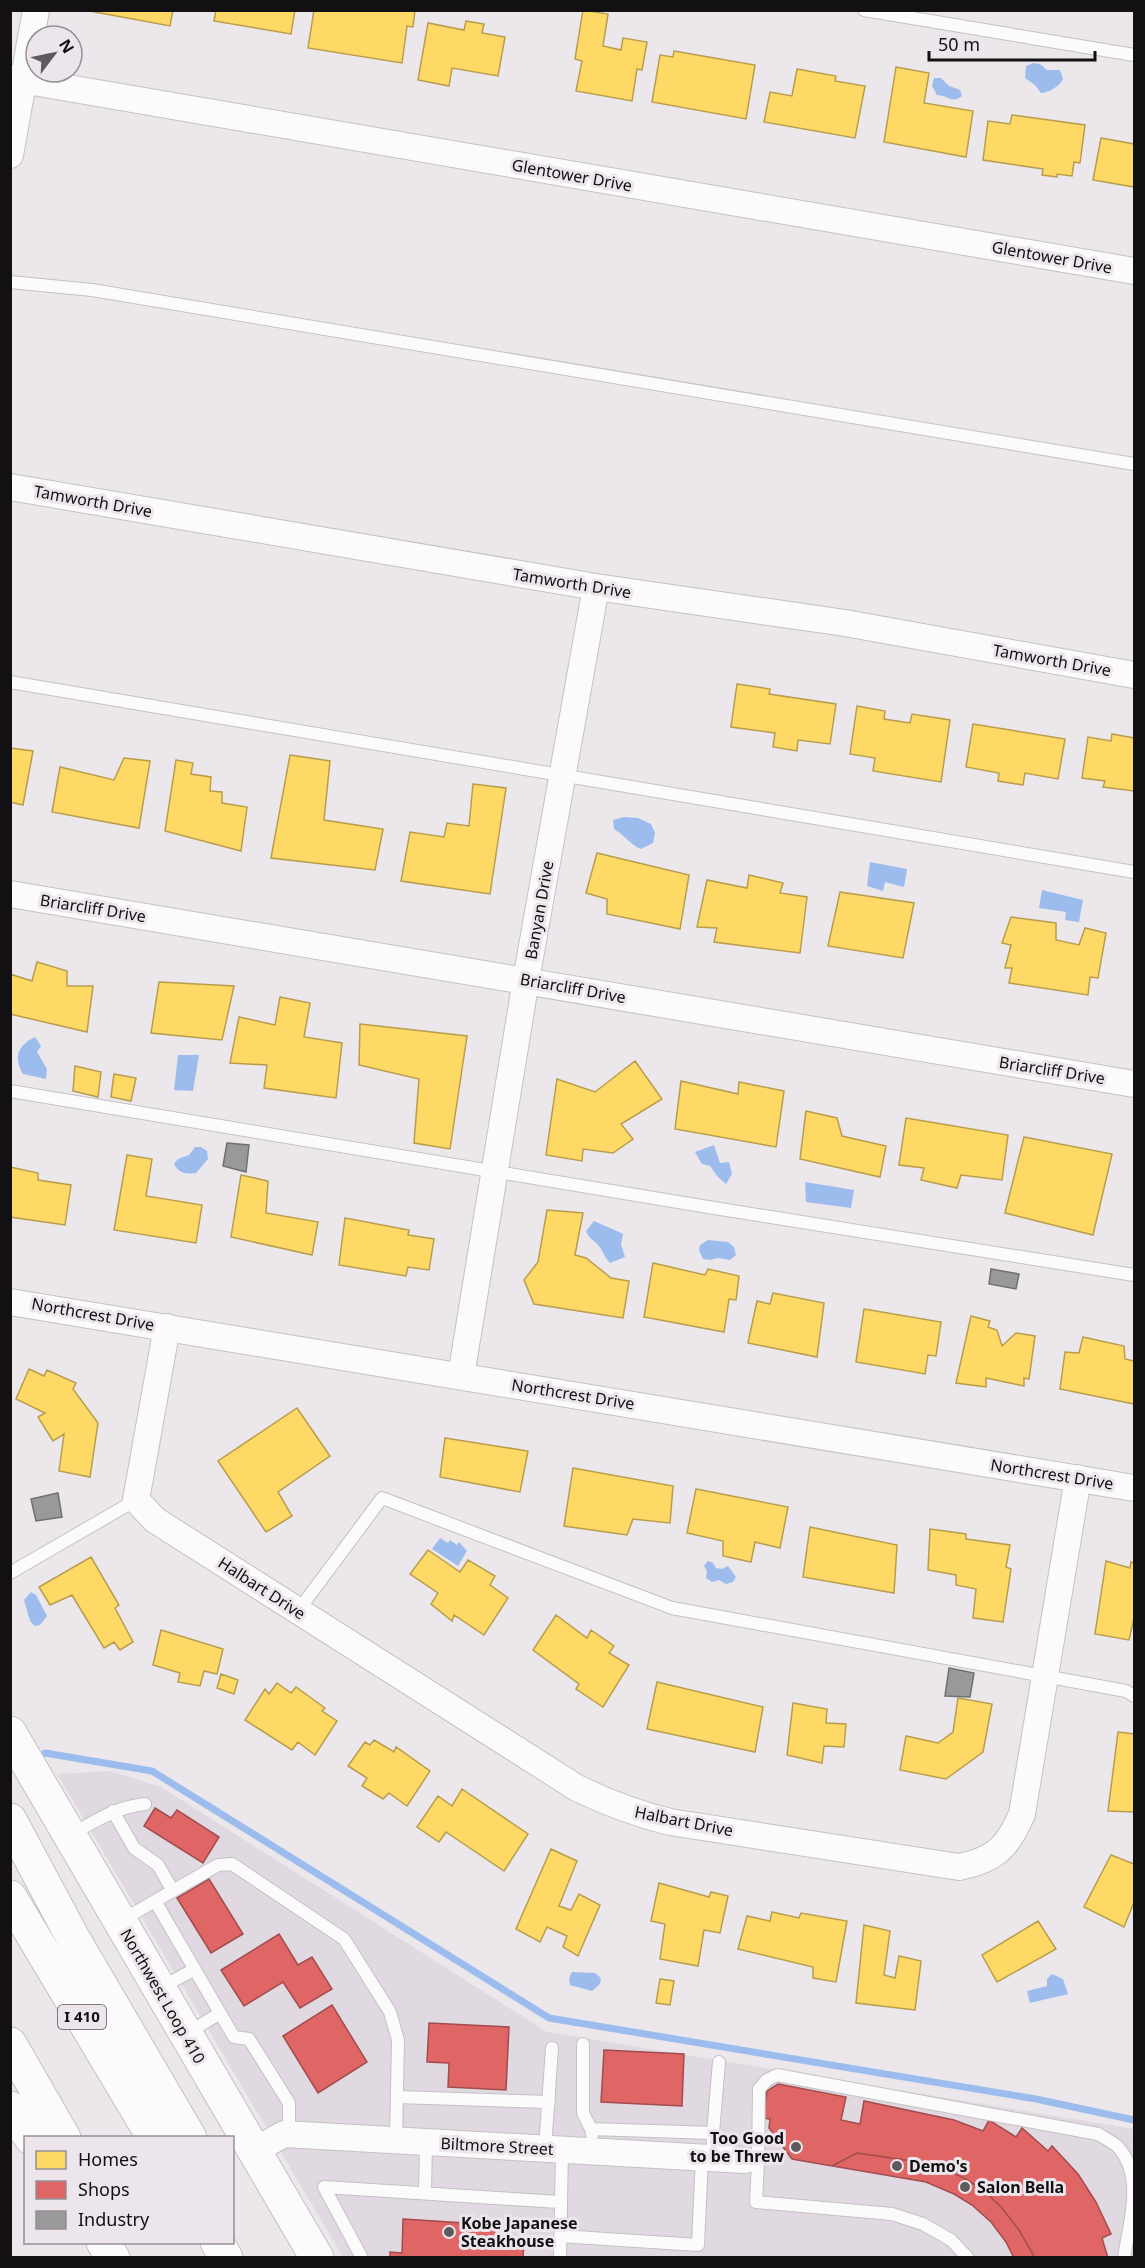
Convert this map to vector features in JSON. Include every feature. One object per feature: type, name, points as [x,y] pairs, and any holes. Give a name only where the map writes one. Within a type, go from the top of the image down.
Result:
[{"type":"main road","name":"Northwest Loop 410","points":[[10,1733],[317,2258]]},
{"type":"main road","points":[[10,1820],[73,1938],[189,2136]]},
{"type":"main road","name":"I 410","points":[[10,1897],[153,2136]]},
{"type":"main road","points":[[10,2044],[63,2136]]},
{"type":"main road","points":[[10,2108],[30,2136]]},
{"type":"main road","points":[[104,2244],[113,2258]]},
{"type":"main road","points":[[126,2244],[133,2258]]},
{"type":"main road","points":[[218,2244],[226,2258]]},
{"type":"street","points":[[10,156],[17,80],[36,10]]},
{"type":"street","name":"Glentower Drive","points":[[17,80],[1134,271]]},
{"type":"street","name":"Tamworth Drive","points":[[10,487],[596,587],[845,623],[1134,675]]},
{"type":"street","name":"Banyan Drive","points":[[460,1376],[526,980],[596,587]]},
{"type":"street","name":"Briarcliff Drive","points":[[10,894],[1134,1084]]},
{"type":"street","name":"Northcrest Drive","points":[[10,1302],[1134,1488]]},
{"type":"street","points":[[136,1500],[167,1327]]},
{"type":"street","name":"Halbart Drive","points":[[136,1500],[155,1520],[577,1788],[607,1803],[670,1822],[959,1867],[980,1863],[1001,1850],[1014,1833],[1023,1814],[1077,1478]]},
{"type":"street","name":"Biltmore Street","points":[[254,2151],[284,2134],[554,2149],[592,2140],[709,2149],[752,2161]]},
{"type":"lane","points":[[864,10],[1134,55]]},
{"type":"lane","points":[[10,282],[93,290],[1134,464]]},
{"type":"lane","points":[[10,682],[1134,872]]},
{"type":"lane","points":[[10,1091],[1134,1275]]},
{"type":"lane","points":[[298,1611],[382,1498],[672,1608],[1126,1690],[1134,1696]]},
{"type":"lane","points":[[10,1573],[136,1500]]},
{"type":"lane","points":[[69,1836],[113,1811],[145,1804]]},
{"type":"lane","points":[[113,1811],[134,1848],[158,1865],[173,1891]]},
{"type":"lane","points":[[120,1922],[218,1865],[232,1864],[344,1939],[390,2012],[398,2040],[396,2140]]},
{"type":"lane","points":[[155,1901],[234,2037],[249,2038],[289,2103],[289,2134]]},
{"type":"lane","points":[[159,1989],[195,1969]]},
{"type":"lane","points":[[186,2034],[220,2013]]},
{"type":"lane","points":[[584,2044],[583,2113],[592,2140]]},
{"type":"lane","points":[[552,2048],[549,2102],[559,2202],[560,2258]]},
{"type":"lane","points":[[560,2236],[698,2245],[719,2062]]},
{"type":"lane","points":[[969,2258],[951,2240],[923,2224],[892,2214],[756,2202],[752,2161],[759,2089],[766,2080],[777,2075],[1098,2134],[1118,2147],[1131,2168],[1134,2193],[1124,2258]]},
{"type":"lane","points":[[397,2097],[549,2102]]},
{"type":"lane","points":[[425,2193],[426,2142]]},
{"type":"lane","points":[[362,2258],[324,2187],[559,2202]]},
{"type":"shaded area","points":[[110,1771],[161,1787],[547,2032],[1134,2129],[1134,2257],[343,2257],[57,1774]]},
{"type":"water","points":[[1033,63],[1040,64],[1047,70],[1060,70],[1063,79],[1054,89],[1041,93],[1025,78],[1026,66]]},
{"type":"water","points":[[934,78],[941,78],[949,86],[960,90],[962,96],[952,99],[937,95],[932,86]]},
{"type":"water","points":[[624,817],[638,818],[651,824],[655,833],[653,843],[641,849],[614,829],[613,820]]},
{"type":"water","points":[[870,862],[907,869],[904,887],[885,882],[883,891],[867,886]]},
{"type":"water","points":[[1042,890],[1083,900],[1079,922],[1065,920],[1066,912],[1039,908]]},
{"type":"water","points":[[35,1037],[41,1046],[37,1052],[47,1069],[46,1079],[23,1074],[18,1062],[21,1048]]},
{"type":"water","points":[[178,1055],[199,1055],[193,1091],[174,1090]]},
{"type":"water","points":[[714,1145],[720,1163],[729,1162],[732,1174],[726,1184],[710,1166],[702,1164],[695,1152]]},
{"type":"water","points":[[195,1147],[201,1147],[207,1151],[208,1159],[196,1173],[181,1172],[174,1164],[178,1159],[189,1155]]},
{"type":"water","points":[[805,1182],[854,1190],[851,1208],[806,1202]]},
{"type":"water","points":[[594,1221],[623,1234],[621,1244],[625,1257],[610,1263],[608,1261],[586,1231]]},
{"type":"water","points":[[708,1240],[728,1242],[734,1247],[736,1255],[730,1260],[703,1259],[699,1250],[700,1245]]},
{"type":"water","points":[[440,1538],[448,1543],[450,1540],[457,1545],[459,1542],[467,1551],[458,1566],[432,1549]]},
{"type":"water","points":[[708,1561],[716,1568],[722,1569],[728,1566],[736,1577],[733,1582],[726,1584],[719,1580],[712,1582],[706,1578],[707,1571],[704,1566]]},
{"type":"water","points":[[31,1592],[36,1595],[47,1616],[40,1625],[35,1626],[30,1621],[24,1600]]},
{"type":"water","points":[[572,1972],[595,1973],[601,1978],[600,1984],[592,1991],[570,1985],[569,1978]]},
{"type":"water","points":[[1052,1974],[1063,1979],[1068,1994],[1030,2003],[1027,1991],[1047,1986],[1047,1979]]},
{"type":"building: Homes","points":[[84,10],[173,10],[170,26]]},
{"type":"building: Homes","points":[[216,10],[295,10],[291,34],[214,21]]},
{"type":"building: Homes","points":[[314,10],[415,10],[413,27],[407,26],[402,63],[308,48]]},
{"type":"building: Homes","points":[[583,10],[608,14],[603,46],[621,50],[623,38],[647,42],[642,70],[637,69],[632,101],[576,91],[582,61],[575,59]]},
{"type":"building: Homes","points":[[466,21],[484,24],[482,33],[505,37],[498,76],[452,68],[449,86],[418,80],[428,23],[464,30]]},
{"type":"building: Homes","points":[[674,51],[755,65],[746,119],[652,102],[660,55],[673,57]]},
{"type":"building: Homes","points":[[896,67],[929,73],[924,103],[973,111],[966,157],[884,142]]},
{"type":"building: Homes","points":[[797,69],[836,76],[835,81],[865,86],[855,138],[764,122],[770,92],[792,96]]},
{"type":"building: Homes","points":[[1012,115],[1085,125],[1080,163],[1074,162],[1072,176],[1042,175],[1043,169],[983,160],[988,121],[1010,124]]},
{"type":"building: Homes","points":[[1101,138],[1134,144],[1134,187],[1093,180]]},
{"type":"building: Homes","points":[[737,684],[770,689],[769,694],[836,704],[830,744],[798,740],[797,751],[773,747],[775,733],[731,727]]},
{"type":"building: Homes","points":[[857,706],[885,711],[884,719],[910,723],[912,714],[950,720],[941,782],[873,771],[875,758],[850,754]]},
{"type":"building: Homes","points":[[973,724],[1065,739],[1058,779],[1025,773],[1023,785],[998,781],[999,773],[966,767]]},
{"type":"building: Homes","points":[[1112,734],[1134,738],[1134,791],[1103,787],[1105,781],[1082,778],[1088,737],[1111,741]]},
{"type":"building: Homes","points":[[10,748],[33,751],[23,805],[10,802]]},
{"type":"building: Homes","points":[[290,755],[330,761],[324,820],[383,829],[375,870],[271,858]]},
{"type":"building: Homes","points":[[124,758],[150,761],[139,828],[52,812],[60,767],[114,780]]},
{"type":"building: Homes","points":[[176,760],[193,763],[191,774],[211,777],[210,791],[222,792],[222,803],[247,807],[241,851],[165,831]]},
{"type":"building: Homes","points":[[473,784],[506,788],[490,894],[401,881],[410,832],[444,837],[447,823],[469,826]]},
{"type":"building: Homes","points":[[597,853],[689,875],[680,929],[607,914],[607,899],[586,893]]},
{"type":"building: Homes","points":[[749,875],[783,883],[780,893],[807,897],[800,953],[714,942],[717,928],[697,927],[707,880],[747,888]]},
{"type":"building: Homes","points":[[840,892],[914,903],[903,958],[828,946]]},
{"type":"building: Homes","points":[[1011,917],[1056,923],[1056,940],[1079,945],[1085,928],[1106,933],[1098,978],[1090,977],[1088,995],[1009,983],[1012,968],[1005,968],[1011,945],[1002,943]]},
{"type":"building: Homes","points":[[37,962],[67,971],[67,986],[93,986],[87,1032],[10,1014],[10,974],[32,981]]},
{"type":"building: Homes","points":[[159,982],[234,986],[222,1040],[151,1033]]},
{"type":"building: Homes","points":[[280,997],[310,1003],[304,1037],[342,1043],[336,1098],[264,1088],[267,1065],[230,1063],[239,1017],[275,1025]]},
{"type":"building: Homes","points":[[360,1024],[467,1036],[450,1149],[414,1143],[419,1079],[359,1065]]},
{"type":"building: Homes","points":[[635,1061],[662,1099],[621,1124],[633,1139],[613,1153],[583,1149],[582,1161],[546,1155],[557,1079],[595,1092]]},
{"type":"building: Homes","points":[[75,1066],[101,1072],[98,1097],[73,1091]]},
{"type":"building: Homes","points":[[114,1074],[136,1078],[131,1101],[111,1097]]},
{"type":"building: Homes","points":[[681,1081],[738,1094],[739,1082],[784,1091],[776,1147],[675,1129]]},
{"type":"building: Homes","points":[[806,1111],[837,1118],[842,1136],[886,1146],[880,1177],[800,1159]]},
{"type":"building: Homes","points":[[906,1118],[1008,1135],[1002,1180],[961,1175],[957,1188],[921,1180],[924,1168],[899,1165]]},
{"type":"building: Homes","points":[[1024,1137],[1112,1154],[1093,1235],[1005,1213]]},
{"type":"building: Homes","points":[[127,1155],[152,1159],[146,1196],[202,1205],[196,1243],[114,1230]]},
{"type":"building: Homes","points":[[10,1167],[38,1173],[38,1180],[71,1185],[65,1225],[10,1217]]},
{"type":"building: Homes","points":[[241,1175],[268,1181],[266,1213],[318,1222],[312,1255],[231,1237]]},
{"type":"building: Homes","points":[[547,1210],[583,1213],[575,1255],[586,1258],[611,1278],[629,1281],[623,1318],[534,1304],[524,1280],[538,1262]]},
{"type":"building: Homes","points":[[345,1218],[409,1230],[408,1235],[434,1239],[429,1270],[408,1267],[406,1276],[339,1265]]},
{"type":"building: Homes","points":[[653,1263],[705,1275],[708,1269],[739,1276],[736,1300],[729,1299],[724,1332],[644,1317]]},
{"type":"building: Homes","points":[[773,1293],[824,1303],[817,1357],[748,1343],[757,1301],[770,1304]]},
{"type":"building: Homes","points":[[864,1309],[941,1322],[936,1356],[928,1355],[925,1374],[856,1362]]},
{"type":"building: Homes","points":[[971,1316],[990,1321],[988,1327],[997,1330],[1002,1346],[1016,1333],[1035,1336],[1029,1379],[1024,1378],[1024,1386],[986,1378],[986,1387],[956,1383]]},
{"type":"building: Homes","points":[[1083,1337],[1124,1346],[1125,1359],[1134,1361],[1134,1404],[1060,1389],[1065,1352],[1079,1353]]},
{"type":"building: Homes","points":[[29,1369],[44,1376],[47,1370],[76,1383],[73,1389],[98,1423],[90,1477],[59,1471],[64,1434],[53,1441],[38,1417],[45,1413],[16,1399]]},
{"type":"building: Homes","points":[[297,1408],[330,1456],[278,1492],[292,1516],[266,1532],[218,1461]]},
{"type":"building: Homes","points":[[445,1438],[528,1451],[520,1492],[440,1477]]},
{"type":"building: Homes","points":[[573,1468],[673,1486],[670,1523],[633,1519],[627,1535],[564,1526]]},
{"type":"building: Homes","points":[[696,1489],[788,1507],[780,1548],[755,1542],[751,1562],[723,1556],[723,1541],[687,1533]]},
{"type":"building: Homes","points":[[810,1527],[897,1545],[894,1593],[803,1577]]},
{"type":"building: Homes","points":[[930,1529],[966,1534],[966,1539],[1010,1545],[1006,1567],[1011,1569],[1003,1622],[973,1618],[976,1589],[956,1585],[956,1575],[928,1570]]},
{"type":"building: Homes","points":[[428,1550],[460,1572],[468,1560],[495,1576],[490,1585],[508,1598],[484,1635],[454,1615],[452,1621],[431,1604],[438,1593],[410,1574]]},
{"type":"building: Homes","points":[[91,1557],[119,1605],[115,1608],[133,1642],[120,1650],[114,1642],[104,1648],[72,1595],[50,1605],[39,1587]]},
{"type":"building: Homes","points":[[1106,1561],[1130,1568],[1131,1562],[1134,1563],[1134,1618],[1129,1640],[1095,1634]]},
{"type":"building: Homes","points":[[556,1615],[587,1638],[591,1630],[614,1646],[609,1653],[629,1665],[603,1707],[576,1689],[579,1684],[533,1650]]},
{"type":"building: Homes","points":[[161,1630],[223,1649],[217,1674],[204,1671],[200,1686],[178,1682],[180,1673],[153,1665]]},
{"type":"building: Homes","points":[[221,1674],[238,1680],[234,1694],[217,1688]]},
{"type":"building: Homes","points":[[657,1682],[763,1707],[755,1752],[647,1729]]},
{"type":"building: Homes","points":[[277,1683],[291,1693],[296,1687],[325,1708],[322,1711],[337,1721],[315,1755],[298,1742],[292,1750],[245,1720],[265,1689],[269,1694]]},
{"type":"building: Homes","points":[[958,1698],[992,1704],[983,1752],[946,1779],[900,1770],[906,1736],[938,1743],[953,1732]]},
{"type":"building: Homes","points":[[793,1703],[827,1709],[826,1723],[846,1724],[844,1747],[824,1746],[822,1763],[787,1755]]},
{"type":"building: Homes","points":[[1118,1732],[1134,1734],[1134,1812],[1108,1811]]},
{"type":"building: Homes","points":[[374,1740],[394,1752],[396,1747],[430,1771],[407,1806],[389,1793],[383,1799],[362,1786],[367,1778],[348,1766],[365,1742],[370,1745]]},
{"type":"building: Homes","points":[[462,1789],[528,1834],[504,1871],[446,1832],[439,1842],[417,1827],[438,1796],[452,1806]]},
{"type":"building: Homes","points":[[551,1849],[577,1861],[559,1906],[571,1910],[579,1894],[600,1905],[578,1956],[563,1947],[567,1936],[547,1927],[540,1942],[516,1929]]},
{"type":"building: Homes","points":[[1111,1855],[1134,1864],[1134,1902],[1124,1927],[1084,1907]]},
{"type":"building: Homes","points":[[659,1883],[709,1897],[711,1892],[728,1896],[720,1933],[704,1930],[698,1966],[660,1959],[665,1924],[651,1921]]},
{"type":"building: Homes","points":[[772,1912],[799,1918],[801,1913],[847,1921],[836,1982],[813,1978],[813,1967],[738,1949],[747,1916],[770,1921]]},
{"type":"building: Homes","points":[[1038,1921],[1056,1949],[997,1982],[982,1955]]},
{"type":"building: Homes","points":[[864,1925],[890,1931],[884,1975],[895,1978],[899,1956],[921,1961],[915,2010],[856,2003]]},
{"type":"building: Homes","points":[[660,1979],[674,1981],[670,2005],[656,2003]]},
{"type":"building: Shops","points":[[155,1808],[171,1818],[177,1810],[219,1837],[203,1863],[144,1826]]},
{"type":"building: Shops","points":[[209,1879],[243,1934],[211,1953],[177,1898]]},
{"type":"building: Shops","points":[[279,1934],[298,1965],[312,1957],[332,1989],[300,2008],[283,1982],[244,2006],[221,1970]]},
{"type":"building: Shops","points":[[332,2005],[367,2062],[318,2093],[283,2036]]},
{"type":"building: Shops","points":[[429,2023],[509,2027],[506,2090],[448,2087],[449,2063],[427,2062]]},
{"type":"building: Shops","points":[[604,2050],[684,2054],[682,2106],[601,2102]]},
{"type":"building: Shops","points":[[778,2084],[846,2097],[841,2120],[860,2124],[864,2101],[954,2120],[983,2131],[989,2120],[1016,2137],[1022,2128],[1048,2151],[1052,2146],[1078,2174],[1096,2202],[1111,2234],[1102,2238],[1108,2258],[1035,2258],[1019,2230],[1002,2208],[982,2189],[933,2164],[857,2153],[832,2166],[792,2159],[769,2128],[770,2119],[763,2118],[767,2091]]},
{"type":"building: Shops","points":[[857,2153],[933,2164],[964,2178],[982,2189],[1002,2208],[1019,2230],[1035,2258],[1014,2258],[1006,2242],[991,2222],[972,2205],[954,2194],[926,2182],[832,2166]]},
{"type":"building: Shops","name":"Kobe Japanese Steakhouse","points":[[403,2219],[496,2225],[495,2239],[524,2241],[523,2258],[390,2258],[390,2252],[402,2253]]},
{"type":"building: Industry","points":[[227,1143],[249,1145],[246,1172],[223,1166]]},
{"type":"building: Industry","points":[[991,1269],[1019,1274],[1016,1289],[989,1284]]},
{"type":"building: Industry","points":[[58,1493],[62,1517],[36,1521],[31,1499]]},
{"type":"building: Industry","points":[[949,1668],[974,1673],[970,1697],[945,1696]]},
{"type":"waterway","points":[[45,1753],[152,1771],[549,2018],[1036,2099],[1134,2120]]},
{"type":"place","name":"Too Good to be Threw","points":[[796,2147]]},
{"type":"place","name":"Demo's","points":[[897,2166]]},
{"type":"place","name":"Salon Bella","points":[[965,2187]]},
{"type":"place","name":"Kobe Japanese Steakhouse","points":[[449,2232]]}]
